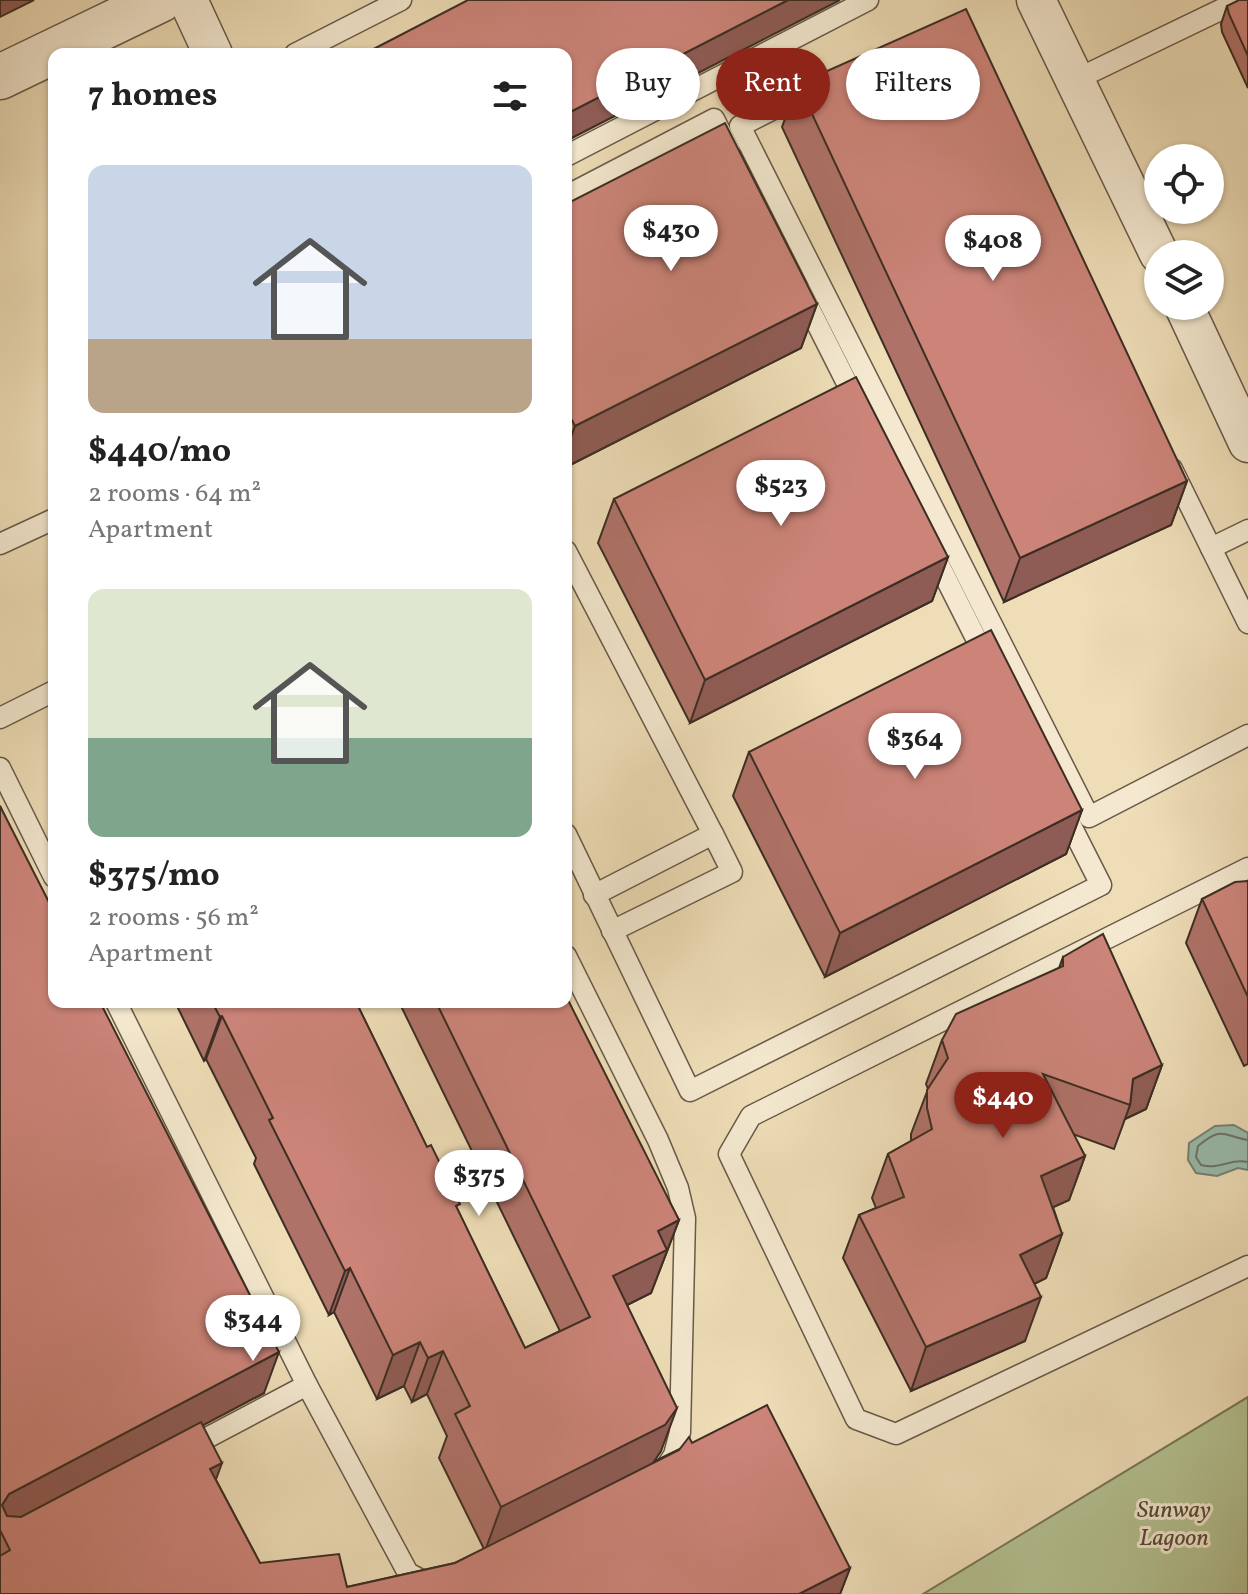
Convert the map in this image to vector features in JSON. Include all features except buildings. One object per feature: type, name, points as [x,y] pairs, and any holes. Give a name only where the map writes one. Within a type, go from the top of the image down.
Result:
[{"type":"street","points":[[60,48],[160,0]]},
{"type":"street","points":[[188,0],[210,48]]},
{"type":"street","points":[[1036,0],[1152,240]]},
{"type":"street","points":[[0,77],[48,54]]},
{"type":"street","points":[[1191,320],[1248,443]]},
{"type":"lane","points":[[307,48],[401,0]]},
{"type":"lane","points":[[572,153],[868,0]]},
{"type":"lane","points":[[1075,80],[1241,0]]},
{"type":"lane","points":[[839,75],[740,126],[1089,817],[1248,735]]},
{"type":"lane","points":[[572,193],[714,119],[736,162]]},
{"type":"lane","points":[[793,275],[865,417]]},
{"type":"lane","points":[[1162,448],[1248,623]]},
{"type":"lane","points":[[572,847],[690,1091],[1101,885],[915,516]]},
{"type":"lane","points":[[0,544],[48,522]]},
{"type":"lane","points":[[1211,548],[1248,530]]},
{"type":"lane","points":[[572,563],[732,872],[612,931]]},
{"type":"lane","points":[[0,718],[48,694]]},
{"type":"lane","points":[[0,768],[48,865]]},
{"type":"lane","points":[[594,895],[713,834]]},
{"type":"lane","points":[[1248,868],[751,1116],[729,1154],[856,1419],[896,1434],[1248,1266]]},
{"type":"lane","points":[[572,968],[658,1140],[678,1188],[685,1218],[680,1432],[674,1455],[658,1479],[650,1483]]},
{"type":"lane","points":[[119,1008],[307,1385],[408,1573],[427,1585],[449,1584]]},
{"type":"lane","points":[[167,1459],[307,1385]]},
{"type":"green space","name":"Sunway Lagoon","points":[[1248,1397],[1248,1594],[923,1594]]},
{"type":"water","points":[[1234,1125],[1248,1133],[1248,1170],[1238,1168],[1217,1176],[1196,1173],[1188,1160],[1189,1143],[1215,1126]]}]
